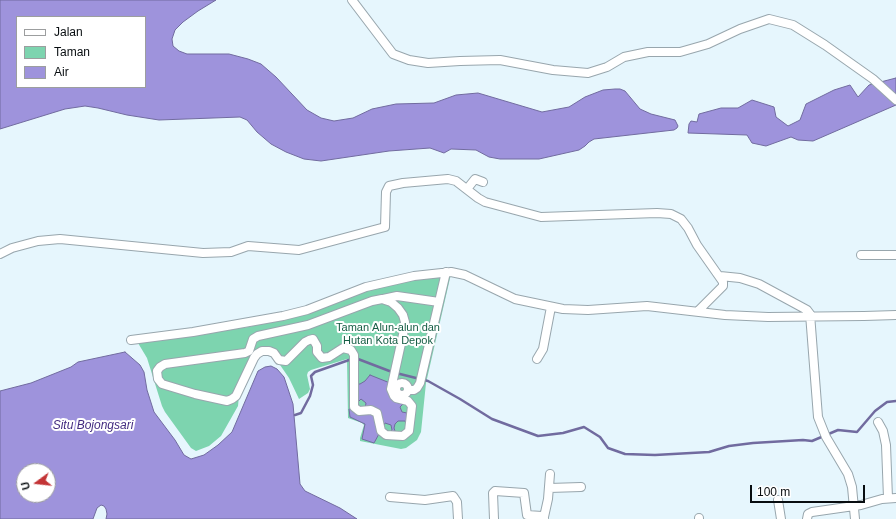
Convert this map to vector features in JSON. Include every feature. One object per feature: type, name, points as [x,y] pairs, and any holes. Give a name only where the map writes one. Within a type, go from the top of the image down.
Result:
[{"type":"street","points":[[352,0],[393,54],[409,60],[428,63],[500,60],[553,70],[588,73],[607,67],[624,57],[648,52],[680,52],[708,44],[740,29],[769,19],[793,25],[825,45],[873,79],[896,100]]},
{"type":"street","points":[[0,254],[12,248],[38,241],[60,239],[203,253],[231,252],[248,246],[299,250],[385,227],[386,192],[389,186],[403,183],[448,179],[456,181],[486,202],[541,217],[657,213],[671,214],[681,219],[723,282],[723,286],[698,311]]},
{"type":"street","points":[[467,189],[475,179],[483,182]]},
{"type":"street","points":[[861,255],[896,255]]},
{"type":"street","points":[[408,390],[418,388],[421,380],[446,272]]},
{"type":"street","points":[[131,340],[193,332],[282,316],[312,308],[366,287],[414,276],[446,272],[465,275],[515,299],[551,307],[581,310],[647,306],[746,316],[896,315]]},
{"type":"street","points":[[720,276],[740,278],[759,284],[807,310],[810,316],[817,410],[825,434],[848,474],[851,483],[855,519]]},
{"type":"street","points":[[382,299],[391,302],[398,308],[403,315],[405,322],[391,389],[396,398],[408,401],[412,406],[409,430],[406,434],[399,436],[386,435],[381,431],[378,416],[374,411],[359,411],[354,407],[354,355],[351,350],[343,348],[329,356],[322,358],[317,352],[317,346],[313,339],[305,342],[286,361],[280,360],[274,353],[269,351],[262,351],[257,354],[236,396],[228,401],[196,394],[162,384],[157,376],[160,367],[165,364],[245,353],[249,351],[253,339],[258,336],[308,325],[372,301],[382,299],[397,296],[439,302]]},
{"type":"street","points":[[537,359],[543,349],[551,307]]},
{"type":"street","points":[[807,519],[807,514],[810,512],[854,506],[892,498],[886,445],[878,422]]},
{"type":"street","points":[[494,519],[493,493],[495,491],[524,493],[527,515],[544,518],[547,505],[550,474]]},
{"type":"street","points":[[549,488],[581,487]]},
{"type":"street","points":[[390,497],[425,500],[453,496],[457,502],[458,519]]},
{"type":"street","points":[[778,500],[781,519]]},
{"type":"green space","name":"Taman Alun-alun dan Hutan Kota Depok","points":[[451,274],[426,383],[421,432],[417,440],[406,448],[401,449],[360,441],[364,425],[348,418],[347,359],[308,372],[307,375],[310,389],[308,393],[299,399],[289,378],[278,362],[271,355],[266,353],[257,358],[239,396],[238,406],[221,436],[209,446],[196,451],[191,448],[165,412],[147,358],[138,343],[248,327],[311,313],[367,289],[404,280]]},
{"type":"water","points":[[0,0],[216,0],[198,11],[175,30],[172,39],[173,46],[179,51],[187,54],[229,54],[261,64],[276,77],[307,110],[321,118],[334,121],[353,118],[372,109],[396,104],[434,103],[456,95],[478,93],[542,112],[569,107],[585,97],[603,90],[620,89],[625,91],[640,109],[651,114],[675,120],[678,126],[674,130],[594,139],[579,150],[539,159],[500,159],[489,157],[476,150],[451,149],[444,153],[430,148],[389,151],[321,161],[304,159],[271,144],[257,132],[247,120],[240,117],[159,120],[85,106],[65,109],[0,129]]},
{"type":"water","points":[[896,78],[896,105],[813,141],[798,140],[791,137],[766,146],[752,143],[747,135],[688,133],[689,124],[691,121],[697,122],[699,114],[721,108],[738,108],[752,100],[774,107],[776,117],[788,126],[800,120],[806,104],[834,90],[850,85],[858,97],[869,85]]},
{"type":"water","name":"Situ Bojongsari","points":[[125,352],[140,365],[144,372],[147,390],[154,412],[175,440],[184,455],[191,459],[204,455],[232,432],[258,371],[265,367],[271,366],[277,369],[284,377],[293,404],[300,484],[305,491],[340,508],[357,519],[106,519],[106,509],[101,505],[97,508],[93,519],[0,519],[0,391],[31,383],[71,367],[78,362]]},
{"type":"water","points":[[370,375],[390,383],[388,390],[391,399],[395,402],[403,404],[400,407],[402,412],[407,413],[409,410],[408,426],[405,421],[398,421],[394,428],[396,434],[389,433],[392,430],[391,425],[385,423],[374,443],[362,439],[365,424],[350,417],[349,409],[352,408],[364,414],[366,403],[361,399],[357,403],[356,384],[360,384],[365,381]]},
{"type":"waterway","points":[[295,415],[301,413],[310,396],[313,385],[311,376],[315,372],[349,360],[358,359],[392,372],[428,381],[492,419],[538,436],[563,433],[584,427],[600,437],[608,448],[625,454],[655,455],[709,452],[729,446],[753,443],[803,440],[812,441],[838,430],[857,432],[875,411],[887,402],[896,401]]}]
